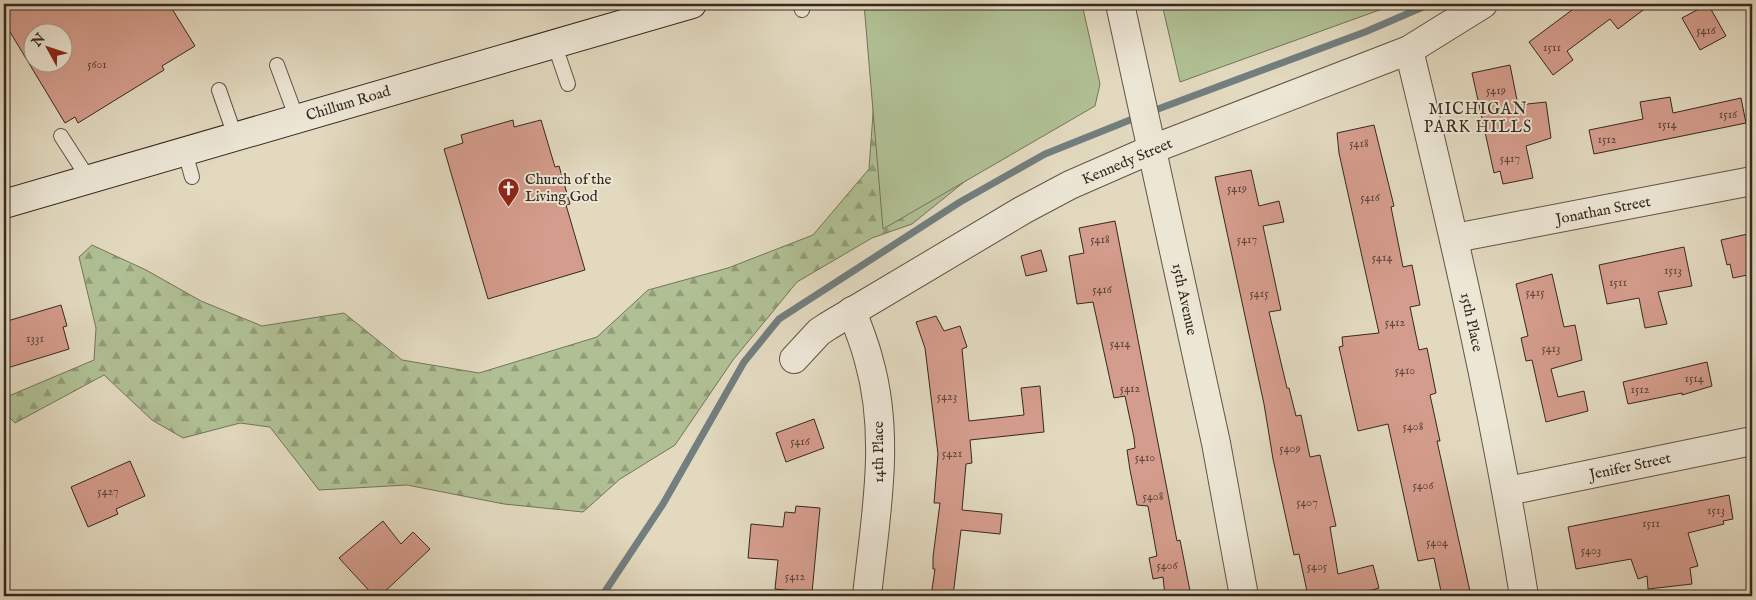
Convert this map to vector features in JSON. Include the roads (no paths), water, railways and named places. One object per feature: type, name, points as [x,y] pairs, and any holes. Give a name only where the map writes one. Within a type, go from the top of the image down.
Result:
[{"type":"street","name":"Chillum Road","points":[[4,204],[90,181],[188,164],[235,136],[692,4]]},
{"type":"street","name":"15th Avenue","points":[[1120,4],[1150,150],[1168,216],[1212,425],[1244,596]]},
{"type":"street","name":"Kennedy Street","points":[[794,359],[819,332],[852,311],[1023,210],[1087,177],[1150,150],[1409,50],[1483,4]]},
{"type":"street","name":"15th Place","points":[[1409,50],[1455,238],[1508,491],[1524,596]]},
{"type":"street","name":"Jonathan Street","points":[[1455,238],[1752,181]]},
{"type":"street","name":"14th Place","points":[[852,311],[870,362],[878,408],[880,444],[878,496],[867,596]]},
{"type":"street","name":"Jenifer Street","points":[[1508,491],[1752,440]]},
{"type":"lane","points":[[554,43],[568,84]]},
{"type":"lane","points":[[277,65],[297,118]]},
{"type":"lane","points":[[219,90],[235,136]]},
{"type":"lane","points":[[61,136],[90,181]]},
{"type":"waterway","points":[[1150,112],[1365,32],[1430,4]]},
{"type":"waterway","points":[[602,596],[663,504],[744,362],[779,319],[960,202],[1045,154],[1140,116]]},
{"type":"place","name":"Church of the Living God","points":[[509,207]]},
{"type":"district","name":"MICHIGAN PARK HILLS","points":[[1478,117]]}]
